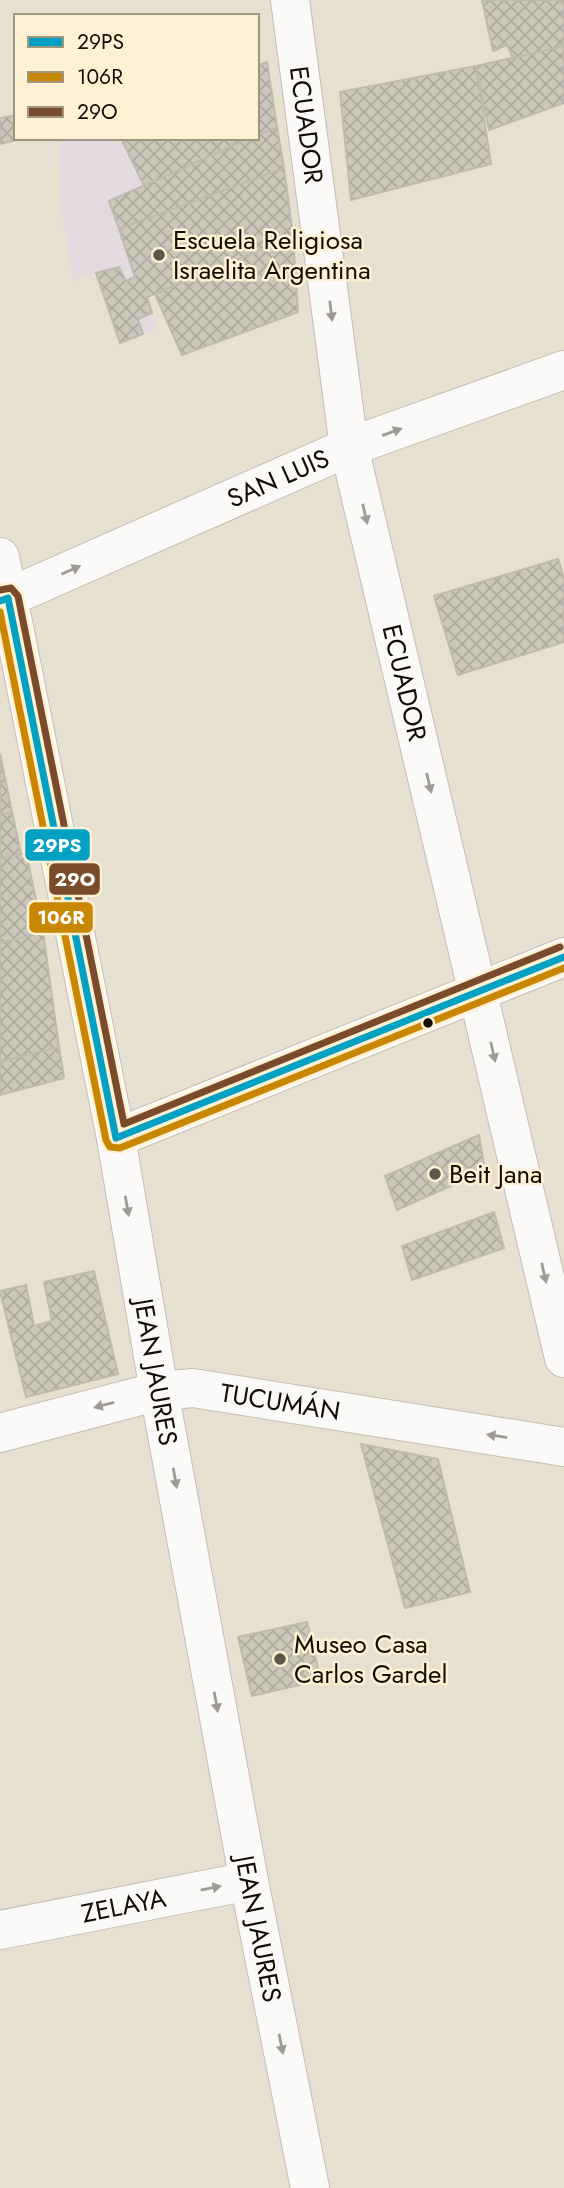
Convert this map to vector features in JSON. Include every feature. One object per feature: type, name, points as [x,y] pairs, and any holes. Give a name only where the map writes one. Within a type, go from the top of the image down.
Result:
[{"type":"street","name":"ECUADOR","points":[[290,0],[349,447],[564,1358]]},
{"type":"street","name":"SAN LUIS","points":[[4,600],[349,447],[564,370]]},
{"type":"street","name":"JEAN JAURES","points":[[0,557],[4,600],[116,1139],[248,1881],[310,2188]]},
{"type":"street","points":[[116,1139],[564,957]]},
{"type":"street","name":"TUCUMÁN","points":[[0,1433],[159,1391],[193,1388],[564,1447]]},
{"type":"street","name":"ZELAYA","points":[[0,1930],[248,1881]]},
{"type":"shaded area","name":"Escuela Religiosa Israelita Argentina","points":[[59,140],[246,140],[109,201],[119,229],[284,168],[293,236],[147,297],[157,328],[120,343],[96,274],[83,276],[74,282],[62,214]]},
{"type":"building","points":[[482,0],[564,0],[564,46],[513,58],[507,45],[493,51]]},
{"type":"building","points":[[564,46],[564,103],[489,130],[476,66]]},
{"type":"building","points":[[267,62],[277,127],[259,134],[259,65]]},
{"type":"building","points":[[476,66],[491,164],[351,200],[340,92]]},
{"type":"building","points":[[14,115],[16,140],[0,144],[0,118]]},
{"type":"building","points":[[277,127],[284,168],[119,229],[109,201],[246,140],[259,140],[259,134]]},
{"type":"building","points":[[122,140],[246,140],[144,186]]},
{"type":"building","name":"Escuela Religiosa Israelita Argentina","points":[[284,168],[293,236],[147,297],[152,313],[138,319],[143,334],[120,343],[96,273],[119,267],[126,281],[135,277],[119,229]]},
{"type":"building","points":[[293,236],[298,312],[182,355],[155,294]]},
{"type":"building","points":[[558,559],[564,578],[564,642],[458,675],[434,596]]},
{"type":"building","points":[[0,754],[12,812],[0,815]]},
{"type":"building","points":[[12,812],[21,854],[0,858],[0,815]]},
{"type":"building","points":[[26,853],[43,932],[0,943],[0,858]]},
{"type":"building","points":[[43,932],[59,1047],[0,1062],[0,943]]},
{"type":"building","points":[[59,1047],[64,1078],[0,1095],[0,1062]]},
{"type":"building","name":"Beit Jana","points":[[479,1135],[485,1171],[397,1210],[385,1176]]},
{"type":"building","points":[[494,1212],[504,1248],[412,1280],[402,1246]]},
{"type":"building","points":[[94,1271],[118,1374],[26,1397],[0,1291],[26,1285],[34,1326],[52,1321],[44,1282]]},
{"type":"building","points":[[361,1444],[438,1459],[470,1592],[405,1608]]},
{"type":"building","name":"Museo Casa Carlos Gardel","points":[[307,1622],[321,1680],[252,1696],[238,1637]]},
{"type":"transit line","name":"29O","points":[[0,590],[11,588],[18,596],[124,1124],[560,947]]},
{"type":"transit line","name":"29PS","points":[[0,601],[8,598],[116,1138],[564,957]]},
{"type":"transit line","name":"106R","points":[[0,612],[106,1140],[110,1147],[120,1148],[564,968]]},
{"type":"place","name":"Escuela Religiosa Israelita Argentina","points":[[159,255]]},
{"type":"place","name":"Beit Jana","points":[[435,1174]]},
{"type":"place","name":"Museo Casa Carlos Gardel","points":[[280,1659]]}]
